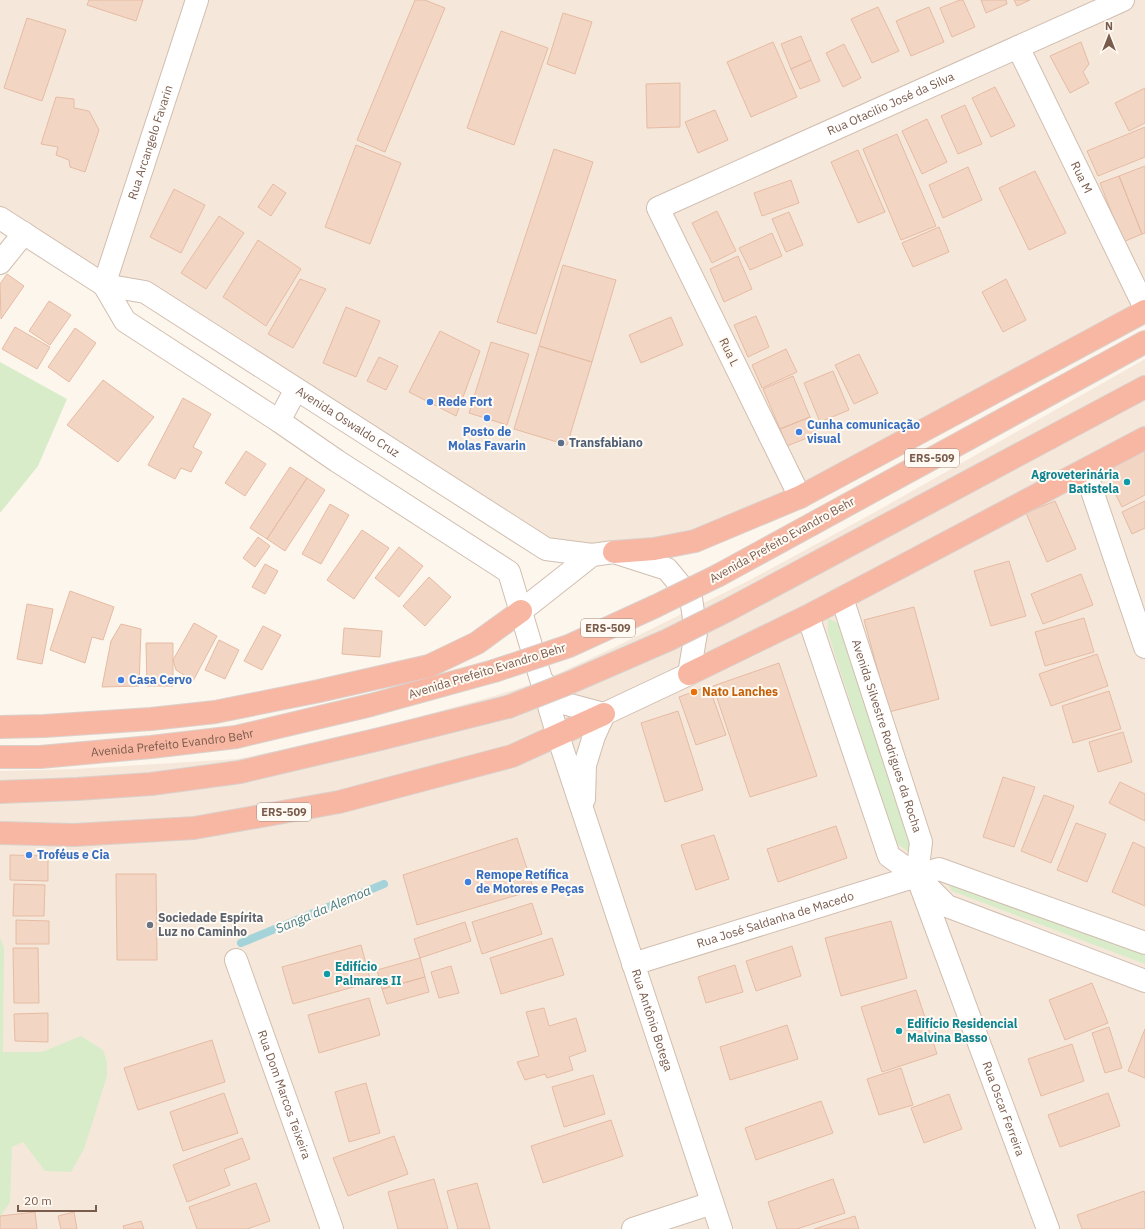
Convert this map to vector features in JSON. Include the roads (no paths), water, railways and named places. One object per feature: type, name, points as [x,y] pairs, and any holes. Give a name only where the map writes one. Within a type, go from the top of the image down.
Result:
[{"type":"highway","name":"ERS-509","points":[[614,552],[654,549],[694,541],[800,497],[1145,311]]},
{"type":"highway","name":"Avenida Prefeito Evandro Behr","points":[[0,757],[40,757],[151,747],[236,737],[371,705],[494,671],[569,646],[719,575],[1145,342]]},
{"type":"highway","name":"ERS-509","points":[[0,792],[152,784],[240,772],[380,740],[508,707],[569,683],[668,640],[728,610],[1145,387]]},
{"type":"highway","name":"ERS-509","points":[[689,674],[808,616],[1145,438]]},
{"type":"highway","points":[[0,727],[151,720],[215,712],[320,691],[429,666],[477,643],[521,611]]},
{"type":"highway","name":"ERS-509","points":[[0,833],[74,835],[194,828],[339,802],[512,756],[604,714]]},
{"type":"street","name":"Rua Arcangelo Favarin","points":[[104,285],[197,0]]},
{"type":"street","name":"Rua Otacilio José da Silva","points":[[658,208],[1122,0]]},
{"type":"street","name":"Rua M","points":[[1018,47],[1145,308]]},
{"type":"street","name":"Rua L","points":[[658,208],[800,497]]},
{"type":"street","name":"Avenida Oswaldo Cruz","points":[[0,218],[104,285],[145,292],[546,549],[592,555]]},
{"type":"street","points":[[0,263],[24,233]]},
{"type":"street","name":"Avenida Oswaldo Cruz","points":[[104,285],[125,321],[279,421],[337,462],[510,572],[542,681]]},
{"type":"street","points":[[279,421],[296,388]]},
{"type":"street","points":[[1085,470],[1145,647]]},
{"type":"street","points":[[614,552],[667,569],[691,598],[696,634],[689,674]]},
{"type":"street","name":"ERS-509","points":[[592,555],[614,552]]},
{"type":"street","points":[[521,611],[592,555]]},
{"type":"street","name":"Avenida Silvestre Rodrigues da Rocha","points":[[842,598],[921,842],[917,876]]},
{"type":"street","points":[[808,616],[889,856],[917,876],[947,906],[1145,981]]},
{"type":"street","name":"ERS-509","points":[[604,714],[689,674]]},
{"type":"street","points":[[542,681],[563,702],[604,714]]},
{"type":"street","name":"Rua Antônio Botega","points":[[542,681],[558,736],[721,1229]]},
{"type":"street","name":"Rua Antônio Botega","points":[[583,812],[585,765],[594,736],[604,714]]},
{"type":"street","points":[[917,876],[939,869],[1145,943]]},
{"type":"street","name":"Rua José Saldanha de Macedo","points":[[633,964],[917,876]]},
{"type":"street","name":"Rua Oscar Ferreira","points":[[917,876],[1048,1229]]},
{"type":"street","name":"Rua Dom Marcos Teixeira","points":[[236,960],[332,1229]]},
{"type":"street","points":[[632,1229],[712,1203]]},
{"type":"waterway","name":"Sanga da Alemoa","points":[[241,943],[384,884]]},
{"type":"place","name":"Rede Fort","points":[[430,402]]},
{"type":"place","name":"Posto de Molas Favarin","points":[[487,418]]},
{"type":"place","name":"Cunha comunicação visual","points":[[799,432]]},
{"type":"place","name":"Transfabiano","points":[[561,443]]},
{"type":"place","name":"Agroveterinária Batistela","points":[[1127,482]]},
{"type":"place","name":"Casa Cervo","points":[[121,680]]},
{"type":"place","name":"Nato Lanches","points":[[694,692]]},
{"type":"place","name":"Troféus e Cia","points":[[29,855]]},
{"type":"place","name":"Remope Retífica de Motores e Peças","points":[[468,882]]},
{"type":"place","name":"Sociedade Espírita Luz no Caminho","points":[[150,925]]},
{"type":"place","name":"Edifício Palmares II","points":[[327,974]]},
{"type":"place","name":"Edifício Residencial Malvina Basso","points":[[899,1031]]}]
